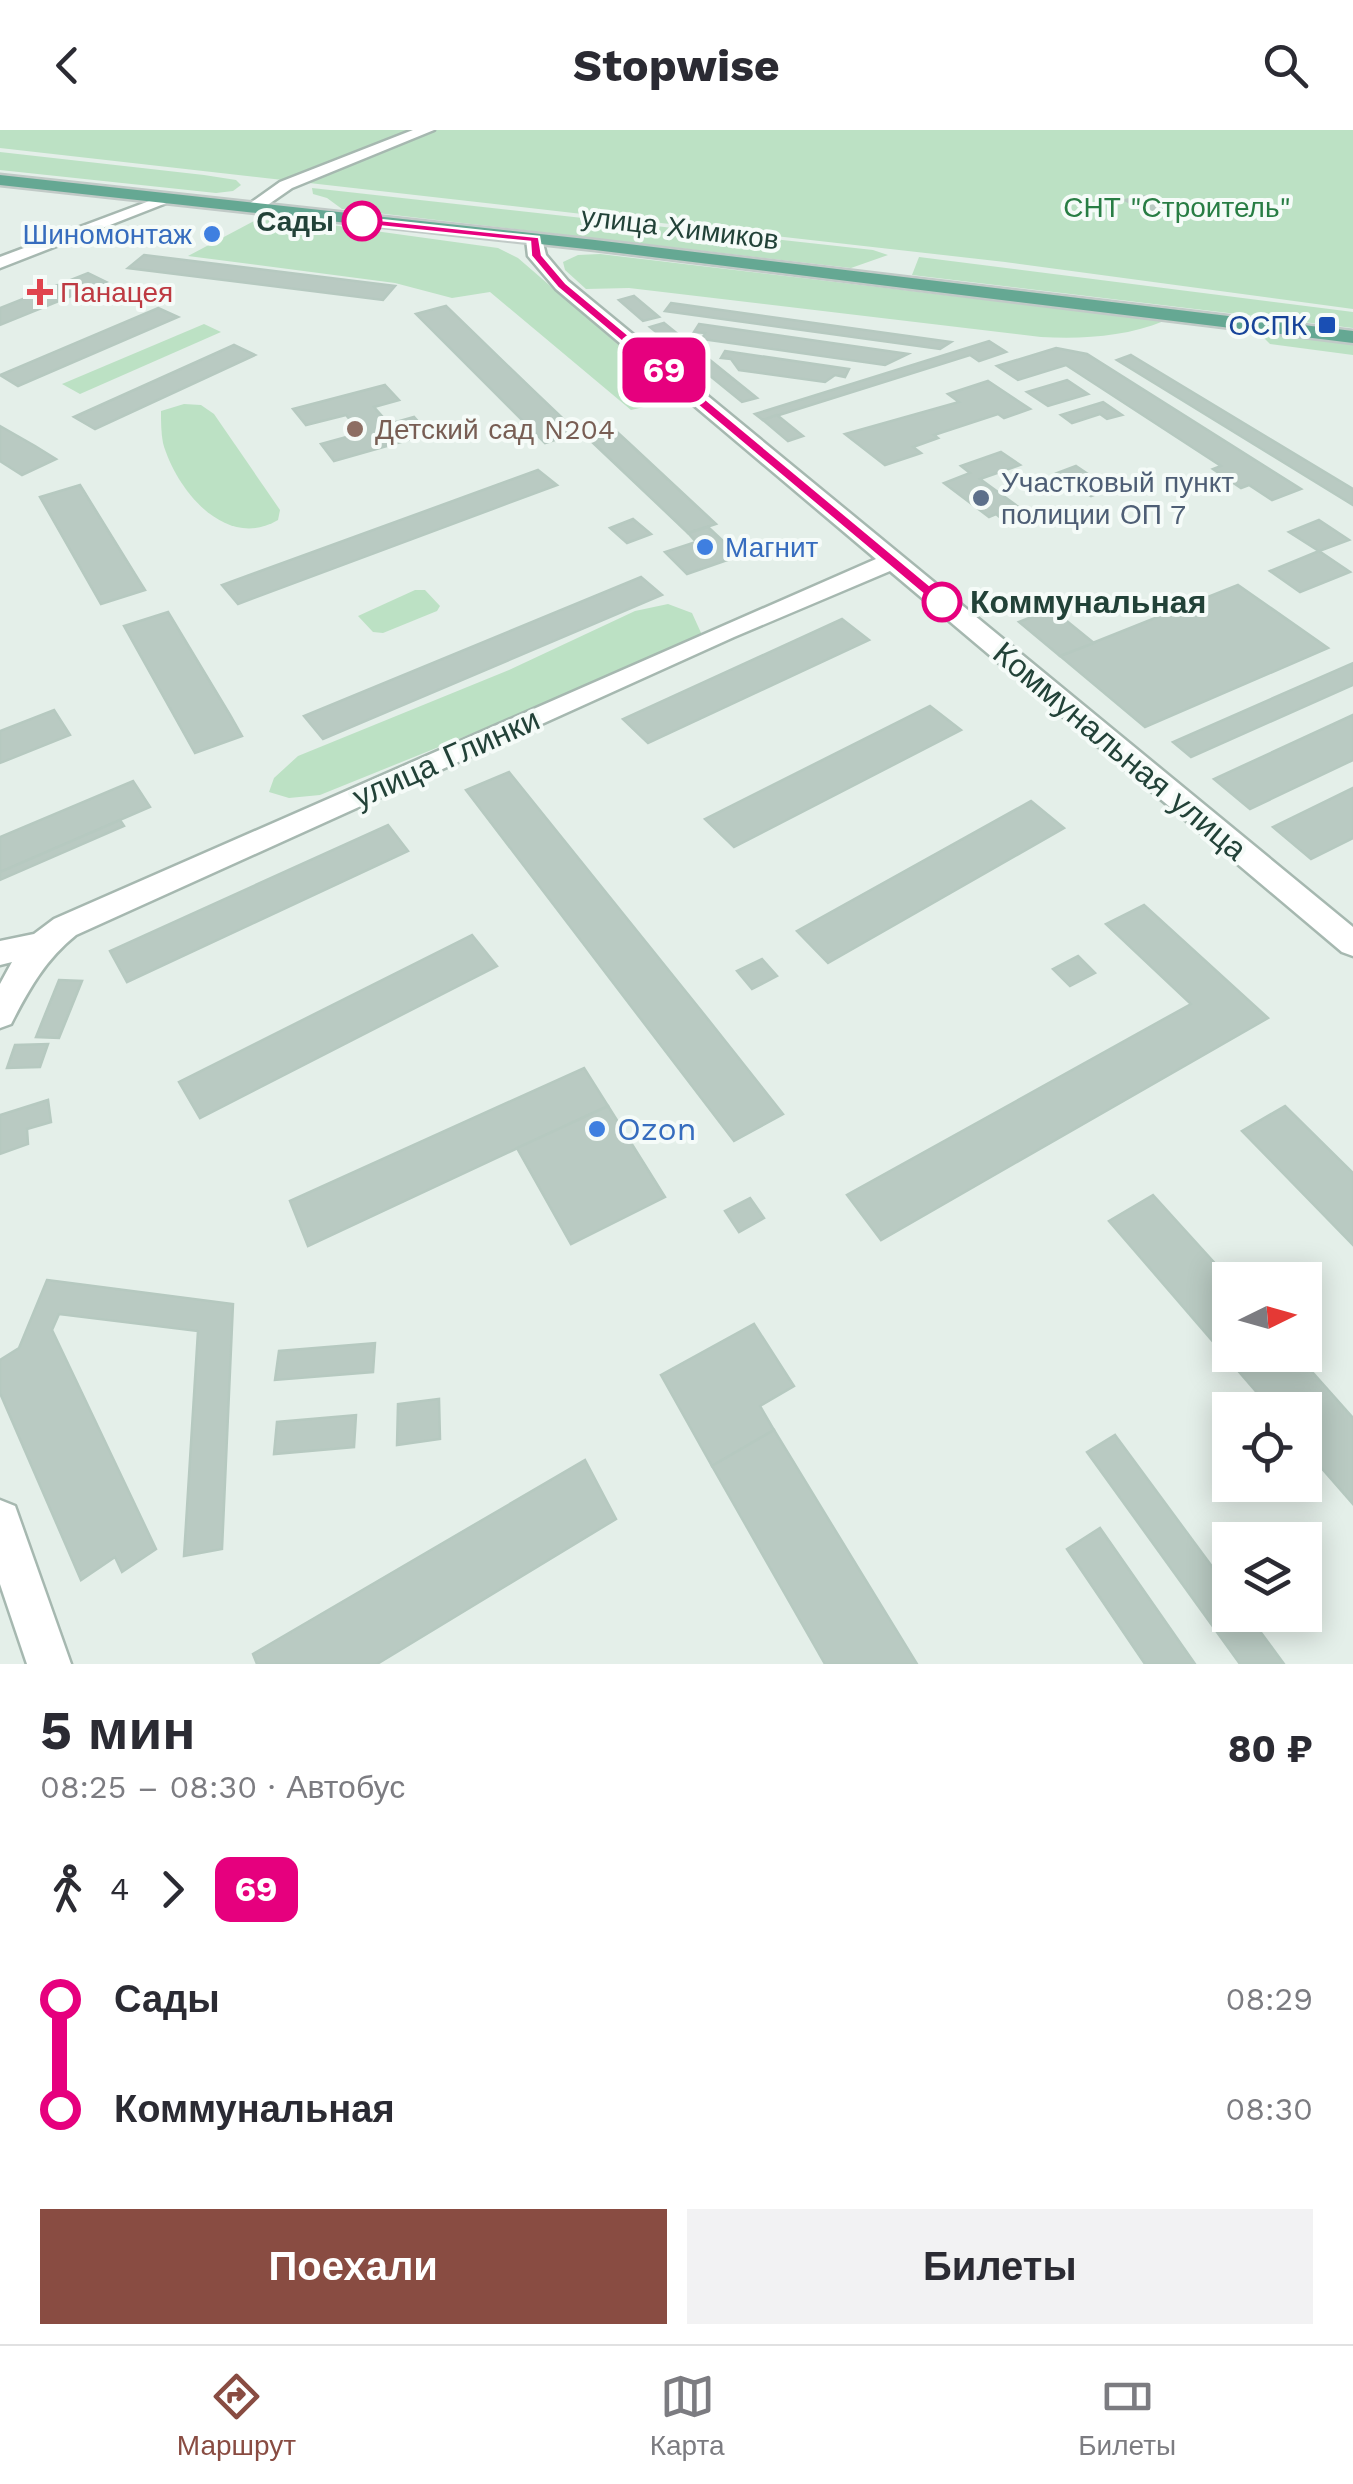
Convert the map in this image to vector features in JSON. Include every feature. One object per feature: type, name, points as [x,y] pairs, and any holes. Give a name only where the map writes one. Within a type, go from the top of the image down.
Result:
[{"type":"main road","name":"улица Химиков","points":[[0,180],[1353,337]]},
{"type":"street","points":[[250,210],[286,186],[426,130]]},
{"type":"street","points":[[0,262],[166,200]]},
{"type":"street","name":"Коммунальная улица","points":[[535,240],[536,256],[562,285],[1353,944]]},
{"type":"street","name":"улица Глинки","points":[[0,953],[43,944],[65,927],[724,632],[894,562]]},
{"type":"street","points":[[0,1014],[21,974],[43,944]]},
{"type":"street","points":[[0,1521],[49,1664]]},
{"type":"green space","name":"СНТ \"Строитель\"","points":[[0,130],[1353,130],[1353,309],[1005,262],[0,148]]},
{"type":"green space","points":[[0,152],[204,175],[236,180],[241,185],[233,191],[216,193],[0,170]]},
{"type":"green space","points":[[312,188],[873,250],[888,255],[851,268],[342,209],[313,194]]},
{"type":"green space","points":[[288,219],[498,248],[518,258],[673,392],[674,400],[631,410],[490,292],[452,298],[395,283],[188,256],[254,221]]},
{"type":"green space","points":[[600,254],[1164,321],[1104,336],[1041,337],[629,288],[586,289],[565,270],[563,262],[578,255]]},
{"type":"green space","points":[[919,257],[1353,312],[1353,328],[912,275]]},
{"type":"green space","points":[[204,324],[221,332],[80,394],[62,384]]},
{"type":"green space","points":[[1258,332],[1353,343],[1353,355],[1270,344]]},
{"type":"green space","points":[[184,404],[201,405],[214,414],[280,510],[278,520],[259,528],[240,528],[222,522],[191,496],[170,461],[161,431],[161,411]]},
{"type":"green space","points":[[415,590],[425,590],[440,606],[437,611],[383,633],[373,632],[358,616]]},
{"type":"green space","points":[[668,604],[692,613],[702,635],[602,681],[320,795],[289,798],[269,792],[274,778],[298,756],[509,670],[635,611]]},
{"type":"building","points":[[1145,196],[1166,207],[1146,212],[1125,200]]},
{"type":"building","points":[[144,255],[395,286],[383,300],[128,268]]},
{"type":"building","points":[[88,273],[106,282],[0,325],[0,308]]},
{"type":"building","points":[[634,296],[659,317],[643,321],[619,300]]},
{"type":"building","points":[[671,303],[951,342],[940,349],[665,311]]},
{"type":"building","points":[[446,306],[578,433],[545,443],[416,314]]},
{"type":"building","points":[[158,308],[178,317],[18,386],[0,375]]},
{"type":"building","points":[[664,323],[757,398],[742,402],[650,327]]},
{"type":"building","points":[[699,324],[908,354],[885,365],[702,339],[705,333],[694,332]]},
{"type":"building","points":[[989,341],[1006,352],[979,361],[970,355],[763,420],[755,414]]},
{"type":"building","points":[[234,345],[255,355],[95,429],[74,417]]},
{"type":"building","points":[[1056,348],[1087,354],[1301,489],[1272,500],[1249,485],[1241,488],[1213,469],[1221,466],[1066,365],[1018,380],[997,366]]},
{"type":"building","points":[[725,351],[849,369],[845,377],[835,375],[825,382],[739,370],[731,359],[721,358]]},
{"type":"building","points":[[1131,355],[1353,489],[1353,505],[1117,360]]},
{"type":"building","points":[[1067,380],[1088,394],[1048,406],[1027,392]]},
{"type":"building","points":[[988,381],[1030,409],[1004,418],[998,414],[934,435],[938,438],[913,447],[921,453],[885,465],[845,434],[959,402],[948,394]]},
{"type":"building","points":[[385,385],[399,400],[374,407],[389,424],[414,417],[429,434],[334,461],[321,444],[361,433],[346,415],[306,425],[293,409]]},
{"type":"building","points":[[1103,402],[1122,415],[1107,419],[1100,414],[1072,423],[1061,415]]},
{"type":"building","points":[[777,415],[803,436],[788,441],[763,420]]},
{"type":"building","points":[[0,426],[56,459],[22,475],[0,461]]},
{"type":"building","points":[[617,432],[716,524],[688,533],[590,440]]},
{"type":"building","points":[[1001,452],[1020,465],[980,479],[1024,511],[1002,519],[996,514],[989,517],[944,483],[970,473],[961,466]]},
{"type":"building","points":[[1076,466],[1110,489],[1091,496],[1057,473]]},
{"type":"building","points":[[538,470],[557,485],[238,604],[222,585]]},
{"type":"building","points":[[80,485],[145,590],[101,604],[40,497]]},
{"type":"building","points":[[633,519],[651,534],[627,543],[610,528]]},
{"type":"building","points":[[1319,520],[1349,540],[1319,551],[1289,532]]},
{"type":"building","name":"Магнит","points":[[708,527],[739,556],[687,574],[665,552],[696,542],[688,533]]},
{"type":"building","points":[[1319,551],[1350,572],[1300,592],[1270,571]]},
{"type":"building","points":[[641,577],[662,595],[323,739],[304,716]]},
{"type":"building","points":[[1238,585],[1328,648],[1145,727],[1060,656]]},
{"type":"building","points":[[1052,609],[1094,643],[1060,656],[1019,622]]},
{"type":"building","points":[[168,612],[242,736],[195,753],[124,626]]},
{"type":"building","points":[[842,619],[869,640],[648,743],[623,719]]},
{"type":"building","points":[[1353,663],[1353,685],[1191,757],[1173,742]]},
{"type":"building","points":[[930,706],[961,730],[734,847],[705,819]]},
{"type":"building","points":[[54,710],[70,735],[0,763],[0,731]]},
{"type":"building","points":[[1353,715],[1353,760],[1250,809],[1214,779]]},
{"type":"building","points":[[509,772],[783,1114],[734,1141],[466,790]]},
{"type":"building","points":[[133,781],[150,807],[0,872],[0,837]]},
{"type":"building","points":[[1353,788],[1353,838],[1311,859],[1273,827]]},
{"type":"building","points":[[1031,801],[1064,828],[828,963],[797,931]]},
{"type":"building","points":[[120,820],[124,826],[0,880],[0,872]]},
{"type":"building","points":[[388,825],[408,851],[127,982],[110,951]]},
{"type":"building","points":[[1144,905],[1268,1018],[881,1240],[847,1195],[1191,1004],[1106,924]]},
{"type":"building","points":[[472,935],[497,966],[200,1118],[179,1082]]},
{"type":"building","points":[[1078,956],[1095,973],[1070,986],[1053,969]]},
{"type":"building","points":[[762,959],[777,976],[752,989],[737,971]]},
{"type":"building","points":[[59,980],[82,981],[59,1038],[36,1037]]},
{"type":"building","points":[[48,1044],[40,1067],[7,1068],[15,1045]]},
{"type":"building","points":[[584,1068],[608,1106],[308,1246],[290,1201]]},
{"type":"building","points":[[48,1100],[51,1122],[27,1129],[28,1144],[0,1154],[0,1115]]},
{"type":"building","points":[[608,1106],[665,1197],[571,1244],[517,1148]]},
{"type":"building","points":[[1285,1106],[1353,1173],[1353,1245],[1242,1131]]},
{"type":"building","points":[[1153,1195],[1214,1262],[1212,1340],[1109,1221]]},
{"type":"building","points":[[750,1198],[764,1218],[739,1232],[725,1211]]},
{"type":"building","points":[[47,1280],[233,1304],[222,1549],[184,1556],[198,1331],[59,1314],[52,1330],[156,1549],[122,1572],[115,1557],[81,1580],[0,1393],[0,1360],[19,1348]]},
{"type":"building","points":[[754,1324],[794,1386],[760,1406],[774,1430],[712,1466],[661,1375]]},
{"type":"building","points":[[375,1343],[373,1372],[275,1380],[279,1351]]},
{"type":"building","points":[[1239,1372],[1312,1372],[1353,1418],[1353,1504],[1322,1468],[1322,1392],[1256,1392]]},
{"type":"building","points":[[439,1399],[440,1439],[397,1445],[398,1404]]},
{"type":"building","points":[[356,1415],[354,1447],[274,1454],[277,1422]]},
{"type":"building","points":[[774,1430],[917,1664],[825,1664],[712,1466]]},
{"type":"building","points":[[1115,1435],[1212,1567],[1212,1625],[1087,1452]]},
{"type":"building","points":[[585,1460],[616,1519],[377,1664],[257,1664],[253,1654]]},
{"type":"building","points":[[1100,1528],[1195,1664],[1145,1664],[1067,1549]]},
{"type":"building","points":[[1217,1632],[1260,1632],[1284,1664],[1240,1664]]},
{"type":"bus line","name":"69","points":[[362,221],[535,240],[536,256],[562,285],[942,602]]},
{"type":"place","name":"Сады","points":[[362,221]]},
{"type":"place","name":"Шиномонтаж","points":[[212,234]]},
{"type":"place","name":"Панацея","points":[[40,292]]},
{"type":"place","name":"ОСПК","points":[[1327,325]]},
{"type":"place","name":"Детский сад N204","points":[[355,429]]},
{"type":"place","name":"Участковый пункт полиции ОП 7","points":[[981,498]]},
{"type":"place","name":"Магнит","points":[[705,547]]},
{"type":"place","name":"Коммунальная","points":[[942,602]]},
{"type":"place","name":"Ozon","points":[[597,1129]]}]
